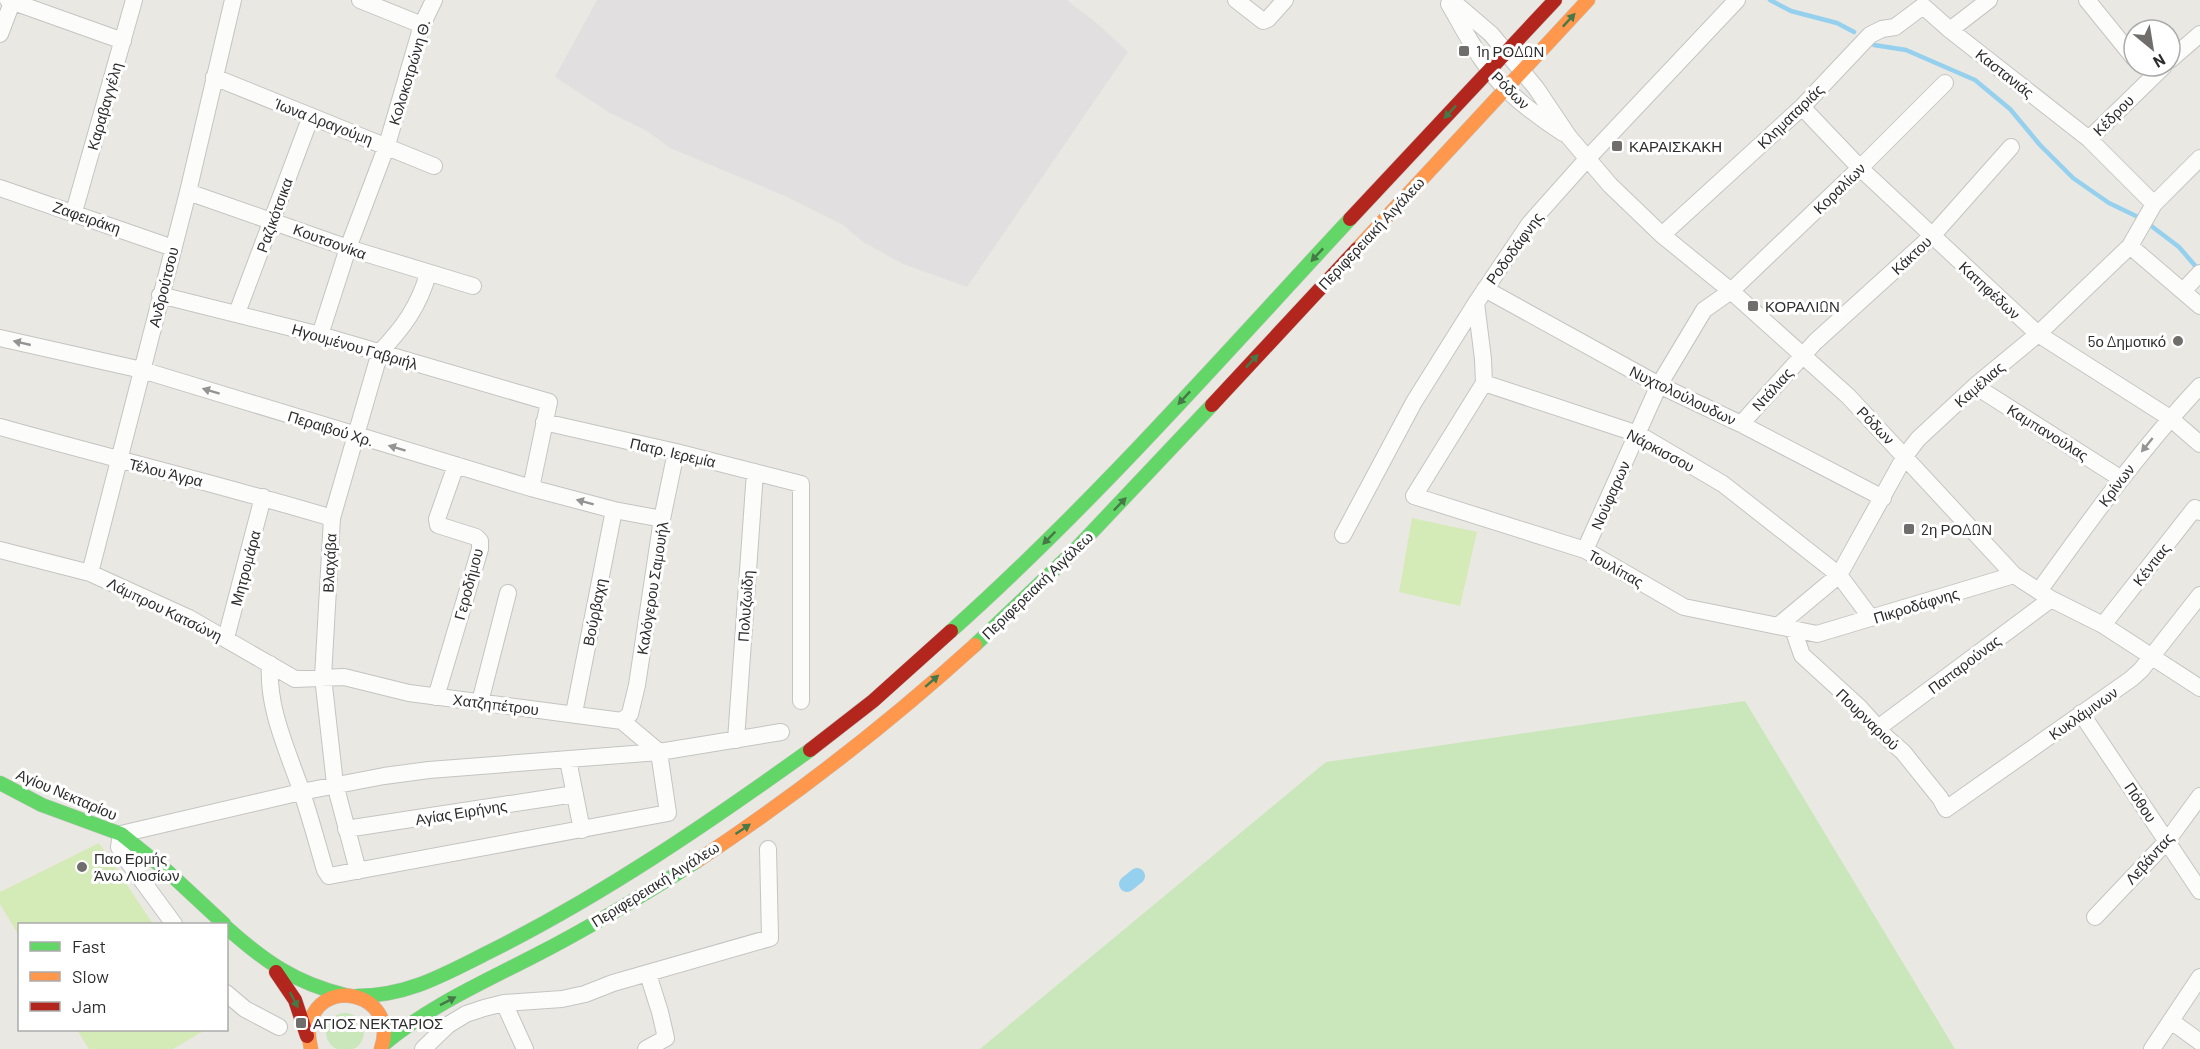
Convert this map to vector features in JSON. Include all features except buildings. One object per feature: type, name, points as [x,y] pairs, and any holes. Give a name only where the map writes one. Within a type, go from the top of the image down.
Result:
[{"type":"main road","name":"Περιφερειακή Αιγάλεω","points":[[351,995],[382,996],[424,984],[539,927],[696,830],[809,751],[873,701],[987,599],[1102,486],[1555,0]]},
{"type":"main road","name":"Περιφερειακή Αιγάλεω","points":[[382,1047],[411,1021],[602,919],[680,871],[815,778],[897,712],[1006,617],[1119,504],[1588,0]]},
{"type":"main road","name":"Αγίου Νεκταρίου","points":[[0,783],[42,805],[121,834],[166,871],[222,923]]},
{"type":"main road","name":"Αγίου Νεκταρίου","points":[[228,929],[271,966]]},
{"type":"main road","points":[[271,966],[306,985],[351,995],[368,1002],[380,1016],[385,1033],[382,1047]]},
{"type":"main road","points":[[271,966],[295,1000],[310,1044]]},
{"type":"main road","points":[[310,1044],[308,1026],[313,1014],[321,1004],[332,997],[351,995]]},
{"type":"street","name":"Καραβαγγέλη","points":[[74,212],[134,0]]},
{"type":"street","name":"Ανδρούτσου","points":[[90,573],[188,192],[233,0]]},
{"type":"street","points":[[360,0],[422,25]]},
{"type":"street","name":"Κολοκοτρώνη Θ.","points":[[320,335],[348,248],[387,146],[422,25],[434,0]]},
{"type":"street","points":[[1236,0],[1263,21],[1268,19],[1286,0]]},
{"type":"street","name":"Ρόδων","points":[[1447,0],[1490,70],[1505,88],[1541,119],[1569,137]]},
{"type":"street","name":"Ρόδων","points":[[1451,0],[1491,34],[1536,88],[1587,159],[1662,235],[1731,291],[1848,396],[2014,575],[2045,595],[2103,625],[2200,688]]},
{"type":"street","name":"Ροδοδάφνης","points":[[1343,535],[1414,402],[1480,296],[1530,223],[1737,0]]},
{"type":"street","points":[[1950,30],[1989,0]]},
{"type":"street","points":[[2087,0],[2122,42]]},
{"type":"street","points":[[0,34],[11,1],[123,41]]},
{"type":"street","name":"Καστανιάς","points":[[1923,6],[1950,30],[2089,139],[2154,204]]},
{"type":"street","name":"Κληματαριάς","points":[[1662,235],[1802,107],[1870,35],[1882,29],[1895,27],[1923,6]]},
{"type":"street","points":[[2182,50],[2200,34]]},
{"type":"street","name":"Ίωνα Δραγούμη","points":[[214,77],[434,166]]},
{"type":"street","name":"Κέδρου","points":[[2089,139],[2141,78]]},
{"type":"street","name":"Κοραλίων","points":[[1731,291],[1860,168],[1945,82]]},
{"type":"street","name":"Κατηφέδων","points":[[1802,107],[1860,168],[2038,334],[2170,418],[2200,444]]},
{"type":"street","name":"Ραζικότσικα","points":[[237,313],[311,117]]},
{"type":"street","name":"Κάκτου","points":[[1803,355],[1932,236],[2011,147]]},
{"type":"street","name":"Καμέλιας","points":[[1786,627],[1839,575],[1905,456],[1918,439],[1975,386],[2038,334],[2130,246],[2154,204],[2200,158]]},
{"type":"street","name":"Ζαφειράκη","points":[[0,188],[173,248]]},
{"type":"street","name":"Κουτσονίκα","points":[[188,192],[348,248],[473,286]]},
{"type":"street","points":[[2130,246],[2200,306]]},
{"type":"street","points":[[2183,291],[2200,273]]},
{"type":"street","name":"Βλαχάβα","points":[[358,871],[335,784],[323,677],[332,518],[380,352],[400,332],[414,312],[428,274]]},
{"type":"street","name":"Νούφαρων","points":[[1585,550],[1659,385],[1704,310],[1731,291]]},
{"type":"street","name":"Ηγουμένου Γαβριήλ","points":[[160,294],[320,335],[549,402],[544,422]]},
{"type":"street","points":[[1480,296],[1484,383]]},
{"type":"street","name":"Νυχτολούλουδων","points":[[1480,296],[1741,424],[1883,498]]},
{"type":"street","name":"Περαιβού Χρ.","points":[[0,338],[142,370],[531,488],[614,510],[662,519]]},
{"type":"street","name":"Ντάλιας","points":[[1741,424],[1803,355]]},
{"type":"street","name":"Νάρκισσου","points":[[1484,383],[1638,434],[1723,484],[1839,575],[1871,618]]},
{"type":"street","name":"Τουλίπας","points":[[1484,383],[1414,496],[1585,550],[1684,607],[1817,634]]},
{"type":"street","name":"Καμπανούλας","points":[[1975,386],[2120,478]]},
{"type":"street","name":"Κρίνων","points":[[2045,595],[2120,478],[2200,386]]},
{"type":"street","points":[[531,488],[544,422]]},
{"type":"street","name":"Πατρ. Ιερεμία","points":[[544,422],[801,484],[801,701]]},
{"type":"street","name":"Τέλου Άγρα","points":[[0,427],[263,497],[332,518]]},
{"type":"street","name":"Καλόγερου Σαμουήλ","points":[[622,721],[630,714],[638,685],[662,519],[676,452]]},
{"type":"street","name":"Γεροδήμου","points":[[436,697],[480,549],[480,541],[476,537],[438,525],[437,519],[456,465]]},
{"type":"street","name":"Πολυζωίδη","points":[[736,740],[755,472]]},
{"type":"street","name":"Μητρομάρα","points":[[226,638],[263,497]]},
{"type":"street","name":"Κέντιας","points":[[2103,625],[2195,508],[2200,512]]},
{"type":"street","name":"Βούρβαχη","points":[[574,713],[614,510]]},
{"type":"street","name":"Λάμπρου Κατσώνη","points":[[0,550],[90,573],[189,618],[295,679],[307,680],[323,677]]},
{"type":"street","name":"Πικροδάφνης","points":[[1817,634],[2014,575]]},
{"type":"street","points":[[480,702],[508,593]]},
{"type":"street","name":"Παπαρούνας","points":[[1878,728],[2045,595]]},
{"type":"street","name":"Κυκλάμινων","points":[[1946,809],[2131,679],[2200,595]]},
{"type":"street","name":"Πουρναριού","points":[[1786,627],[1802,655],[1860,708],[1903,752],[1940,798],[1946,809]]},
{"type":"street","points":[[270,664],[269,681],[274,713],[302,792],[325,870],[329,876],[668,813],[659,753],[622,721]]},
{"type":"street","name":"Χατζηπέτρου","points":[[323,677],[344,677],[409,693],[436,697],[622,721]]},
{"type":"street","name":"Πόθου","points":[[2081,713],[2200,891]]},
{"type":"street","points":[[173,923],[119,848],[121,834],[335,784],[429,770],[659,753],[781,732]]},
{"type":"street","points":[[568,760],[582,830]]},
{"type":"street","name":"Αγίας Ειρήνης","points":[[346,829],[575,794]]},
{"type":"street","name":"Λεβάντας","points":[[2095,917],[2167,841],[2200,796]]},
{"type":"street","points":[[423,1049],[448,1025],[466,1014],[504,1003],[562,999],[770,938],[768,849]]},
{"type":"street","points":[[646,1049],[666,1038],[648,974]]},
{"type":"street","points":[[2152,1049],[2200,977]]},
{"type":"street","points":[[228,995],[245,1009],[279,1027]]},
{"type":"street","points":[[504,1003],[525,1049]]},
{"type":"street","points":[[2171,1021],[2200,1042]]},
{"type":"shaded area","points":[[597,0],[1067,0],[1128,52],[967,287],[903,264],[863,242],[843,225],[787,197],[670,148],[647,131],[610,113],[555,77]]},
{"type":"green space","points":[[1412,518],[1477,532],[1460,606],[1399,592]]},
{"type":"green space","points":[[1745,701],[1955,1049],[980,1049],[1326,762]]},
{"type":"green space","name":"Παο Ερμής Άνω Λιοσίων","points":[[99,843],[152,923],[18,923],[18,934],[0,904],[0,892]]},
{"type":"green space","points":[[338,1014],[352,1014],[363,1025],[363,1039],[352,1050],[338,1050],[327,1039],[327,1025]]},
{"type":"green space","points":[[78,1031],[203,1031],[173,1049],[89,1049]]},
{"type":"waterway","points":[[1770,0],[1791,11],[1837,23],[1854,32]]},
{"type":"waterway","points":[[1870,42],[1874,45],[1906,50],[1975,80],[2010,109],[2040,145],[2073,178],[2109,203],[2136,216]]},
{"type":"waterway","points":[[2150,225],[2179,247],[2197,268]]},
{"type":"waterway","points":[[1127,884],[1137,876]]},
{"type":"traffic: fast","points":[[951,631],[1106,481],[1350,219]]},
{"type":"traffic: fast","points":[[975,645],[1074,551],[1212,405]]},
{"type":"traffic: fast","points":[[357,996],[393,992],[426,982],[531,930],[614,883],[810,750]]},
{"type":"traffic: fast","points":[[0,783],[42,805],[121,834],[167,871],[223,923]]},
{"type":"traffic: fast","points":[[383,1045],[437,1007],[577,933],[697,861]]},
{"type":"traffic: fast","points":[[228,929],[267,960],[295,977],[345,995]]},
{"type":"traffic: slow","points":[[1357,249],[1588,0]]},
{"type":"traffic: slow","points":[[697,861],[770,811],[840,758],[909,703],[975,645]]},
{"type":"traffic: slow","points":[[311,1049],[309,1032],[315,1012],[326,1001],[340,996],[355,997],[369,1003],[379,1014],[384,1029],[381,1049]]},
{"type":"traffic: jam","points":[[1350,219],[1555,0]]},
{"type":"traffic: jam","points":[[1212,405],[1357,249]]},
{"type":"traffic: jam","points":[[810,750],[873,701],[951,631]]},
{"type":"traffic: jam","points":[[276,972],[295,1000],[307,1036]]},
{"type":"place","name":"1η ΡΟΔΩΝ","points":[[1464,51]]},
{"type":"place","name":"ΚΑΡΑΙΣΚΑΚΗ","points":[[1617,146]]},
{"type":"place","name":"ΚΟΡΑΛΙΩΝ","points":[[1753,306]]},
{"type":"place","name":"5ο Δημοτικό","points":[[2178,341]]},
{"type":"place","name":"2η ΡΟΔΩΝ","points":[[1909,529]]},
{"type":"place","name":"Παο Ερμής Άνω Λιοσίων","points":[[82,867]]},
{"type":"place","name":"ΑΓΙΟΣ ΝΕΚΤΑΡΙΟΣ","points":[[301,1023]]}]
